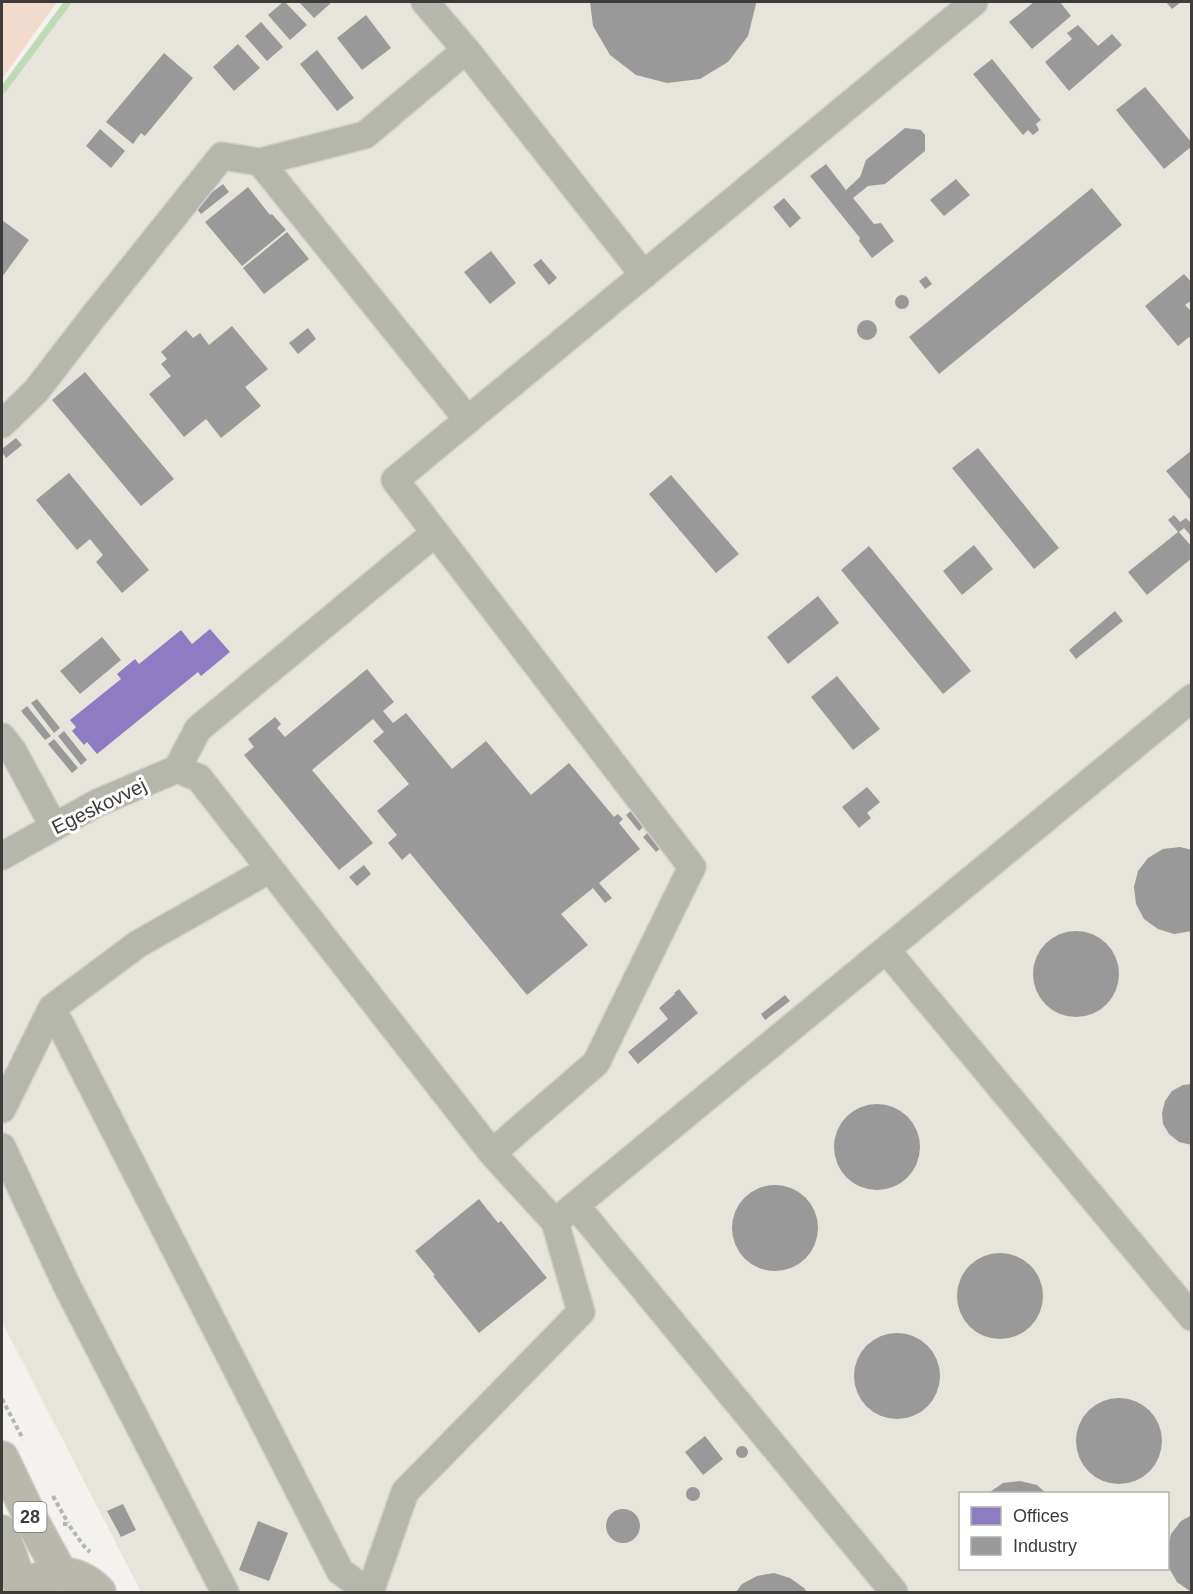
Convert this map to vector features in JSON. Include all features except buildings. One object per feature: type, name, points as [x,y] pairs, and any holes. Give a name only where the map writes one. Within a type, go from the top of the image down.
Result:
[{"type":"main road","name":"28","points":[[2,1458],[33,1523],[62,1574],[35,1580],[21,1592]]},
{"type":"main road","name":"28","points":[[2,1532],[21,1592]]},
{"type":"main road","points":[[62,1574],[79,1577],[91,1584],[99,1593]]},
{"type":"lane","points":[[425,2],[466,50],[644,274]]},
{"type":"lane","points":[[492,1153],[596,1063],[692,867],[395,480],[974,2]]},
{"type":"lane","points":[[2,424],[36,391],[222,156],[260,162],[366,135],[466,50]]},
{"type":"lane","points":[[260,162],[468,420]]},
{"type":"lane","points":[[435,533],[198,729],[188,773],[270,869],[492,1153],[566,1214],[894,1593]]},
{"type":"lane","points":[[566,1214],[887,951],[1187,712]]},
{"type":"lane","points":[[2,737],[13,751],[54,826]]},
{"type":"lane","name":"Egeskovvej","points":[[2,856],[97,803],[188,773]]},
{"type":"lane","points":[[2,1109],[52,1008],[138,944],[270,869]]},
{"type":"lane","points":[[887,951],[1191,1317]]},
{"type":"lane","points":[[52,1008],[340,1571],[369,1593],[405,1492],[581,1312],[566,1214]]},
{"type":"lane","points":[[2,1147],[67,1286],[225,1593]]},
{"type":"shaded area","points":[[2,2],[57,2],[2,79]]},
{"type":"shaded area","points":[[66,2],[1191,2],[1191,1592],[141,1592],[2,1322],[2,96]]},
{"type":"waterway","points":[[2,91],[68,2]]}]
